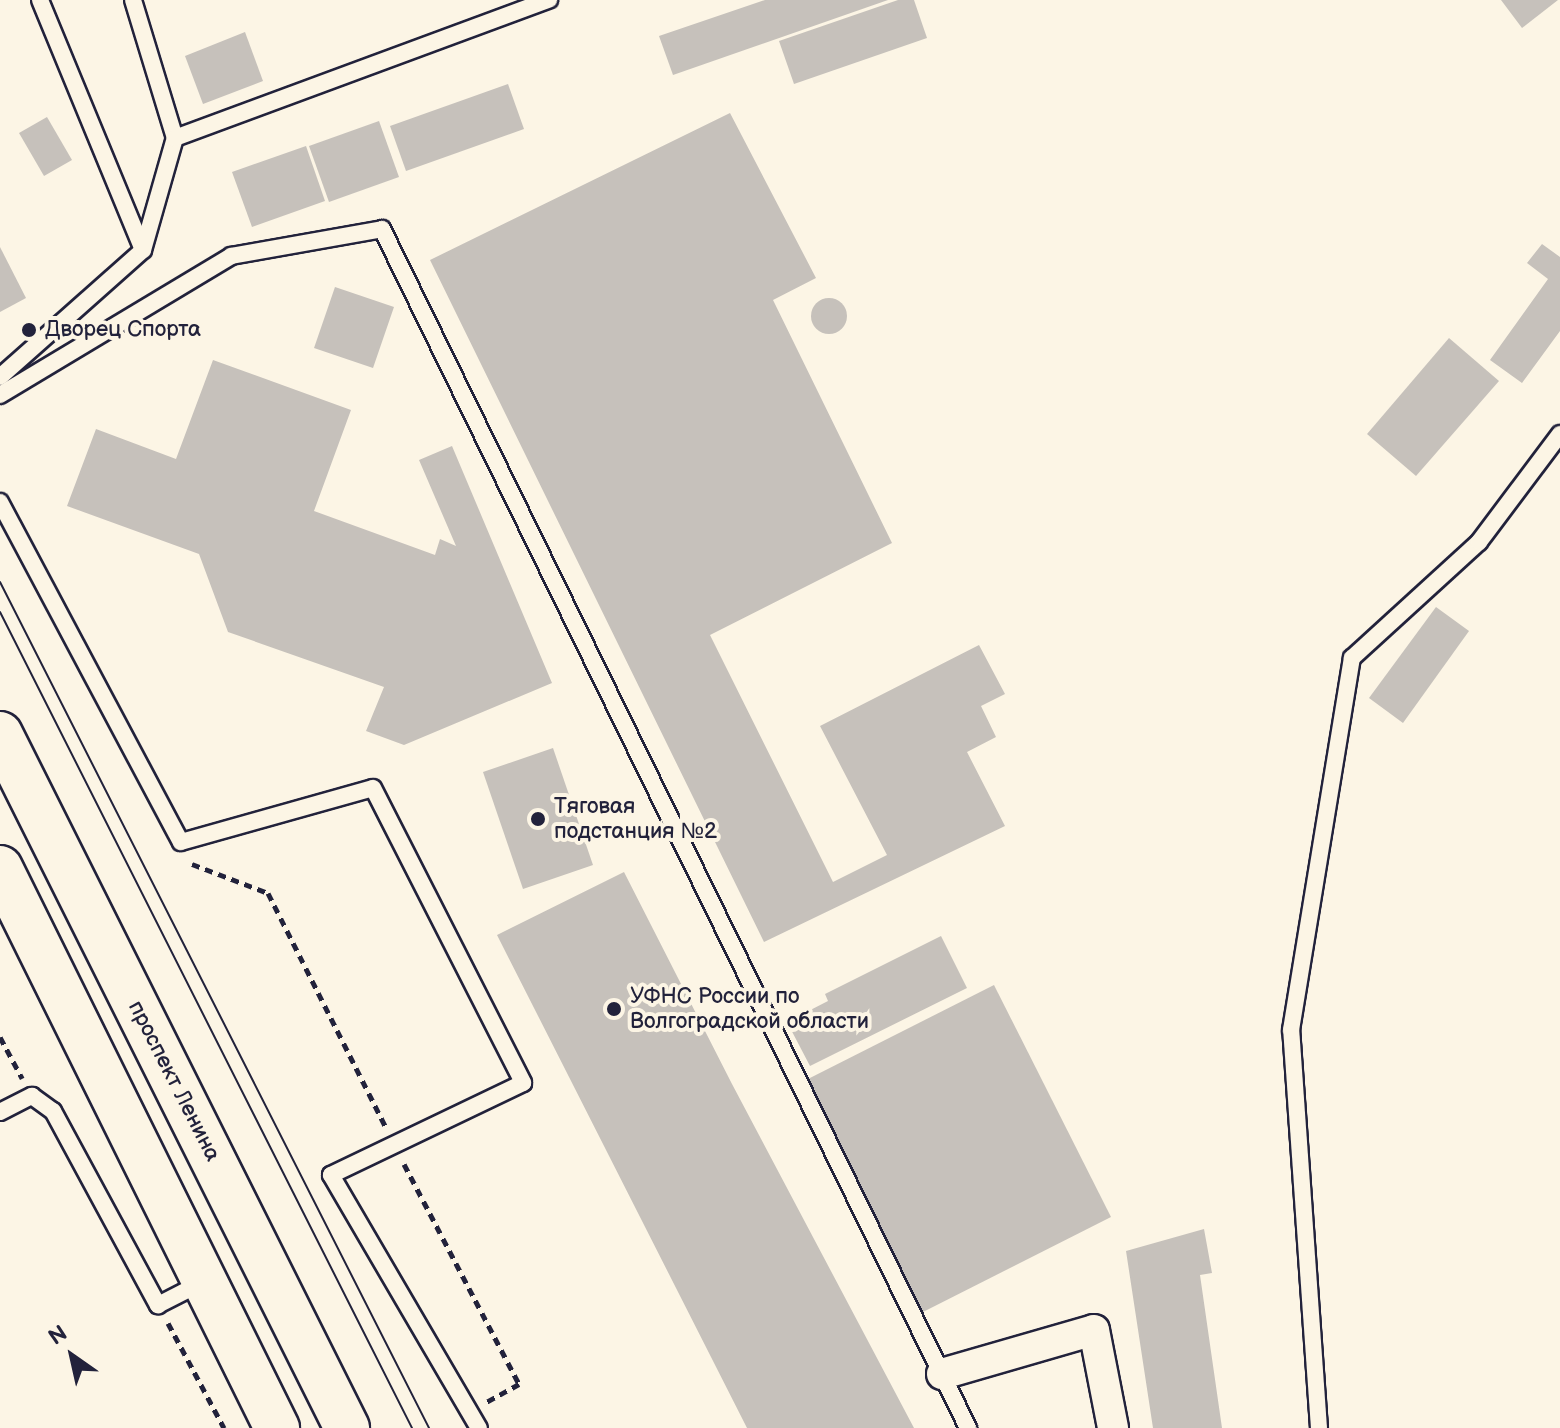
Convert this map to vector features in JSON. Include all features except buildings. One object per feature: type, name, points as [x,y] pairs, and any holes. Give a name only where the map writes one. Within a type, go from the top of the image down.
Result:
[{"type":"main road","name":"проспект Ленина","points":[[0,734],[347,1428]]},
{"type":"main road","points":[[0,868],[277,1428]]},
{"type":"main road","points":[[184,1242],[204,1253],[224,1251],[241,1216]]},
{"type":"street","points":[[942,1374],[1094,1330],[1113,1428]]},
{"type":"lane","points":[[40,0],[143,250]]},
{"type":"lane","points":[[0,377],[143,250],[175,138],[133,0]]},
{"type":"lane","points":[[175,138],[549,0]]},
{"type":"lane","points":[[0,395],[231,256],[382,229],[968,1428]]},
{"type":"lane","points":[[1319,1428],[1291,1030],[1352,658],[1479,542],[1560,434]]},
{"type":"lane","points":[[0,502],[181,842],[373,788],[523,1083],[331,1175],[479,1428]]},
{"type":"lane","points":[[0,1112],[32,1096],[53,1111],[158,1305],[204,1282]]},
{"type":"path","points":[[181,842],[190,863],[268,893],[393,1145],[519,1384],[471,1411]]},
{"type":"path","points":[[0,1037],[32,1096]]},
{"type":"path","points":[[158,1305],[224,1428]]},
{"type":"tram line","points":[[0,582],[429,1428]]},
{"type":"tram line","points":[[0,612],[412,1428]]},
{"type":"place","name":"Дворец Спорта","points":[[29,330]]},
{"type":"place","name":"Тяговая подстанция №2","points":[[538,819]]},
{"type":"place","name":"УФНС России по Волгоградской области","points":[[614,1009]]}]
